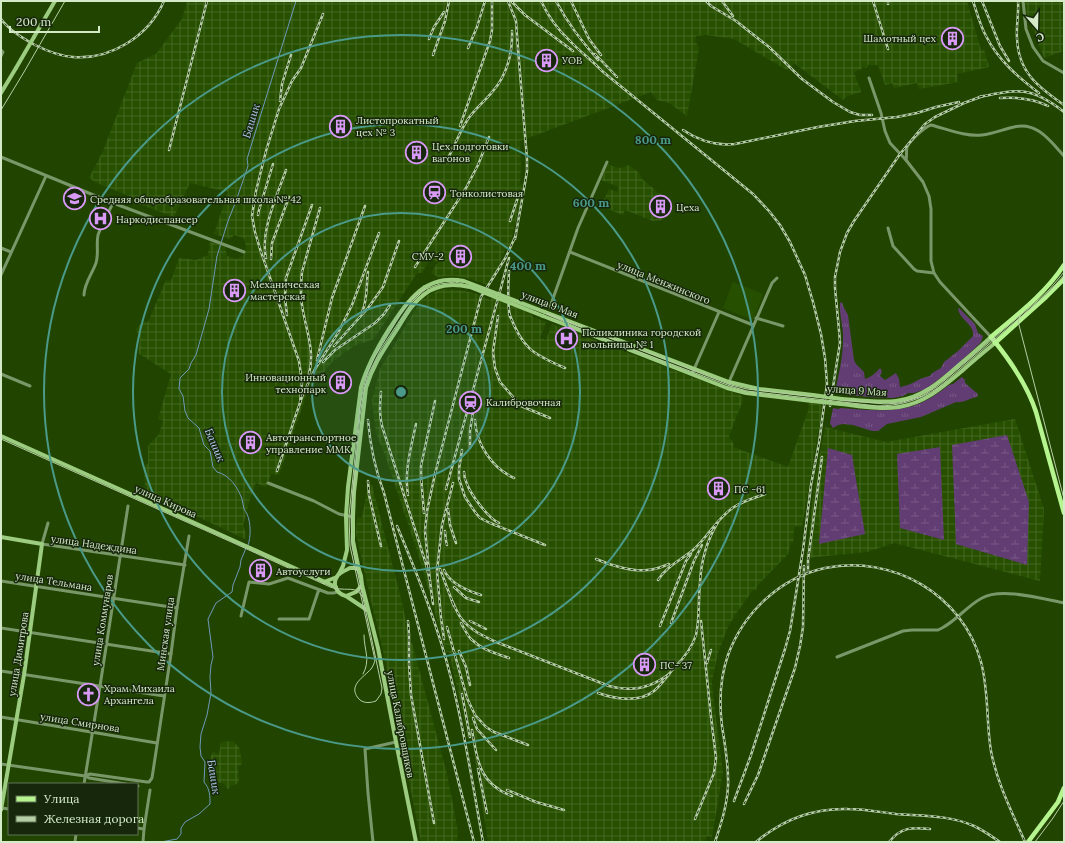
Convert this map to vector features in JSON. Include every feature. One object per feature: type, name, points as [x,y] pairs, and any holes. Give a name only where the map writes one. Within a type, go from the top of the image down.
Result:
[{"type":"main road","points":[[1,93],[55,1]]},
{"type":"main road","name":"улица 9 Мая","points":[[359,570],[353,541],[353,516],[354,492],[366,388],[377,360],[413,304],[435,288],[446,285],[470,287],[694,370],[748,387],[842,399],[886,402],[904,400],[921,394],[936,384],[1042,292],[1064,265]]},
{"type":"main road","name":"улица 9 Мая","points":[[338,576],[345,561],[347,550],[346,516],[348,487],[360,387],[375,352],[409,300],[425,287],[439,280],[455,279],[464,281],[722,386],[746,393],[886,408],[899,407],[924,399],[949,382],[1046,297],[1064,278]]},
{"type":"main road","points":[[991,337],[1023,381],[1034,403],[1064,513]]},
{"type":"main road","name":"улица Кирова","points":[[1,436],[336,587]]},
{"type":"main road","name":"улица Надеждина","points":[[1,537],[42,544]]},
{"type":"main road","name":"улица Димитрова","points":[[1,809],[24,674],[42,544]]},
{"type":"main road","points":[[324,582],[338,576],[350,568],[359,570],[362,585],[356,592],[346,596]]},
{"type":"main road","points":[[338,576],[336,587],[338,592],[367,610]]},
{"type":"main road","name":"улица Калибровщиков","points":[[362,585],[367,610],[378,648],[416,842]]},
{"type":"main road","points":[[1028,842],[1058,802],[1064,788]]},
{"type":"street","points":[[1023,1],[1026,29],[1033,47],[1043,61],[1064,73]]},
{"type":"street","points":[[1,50],[3,52],[1,56]]},
{"type":"street","points":[[869,78],[890,143],[906,160],[923,182],[929,196],[931,210],[931,261],[934,273],[940,282],[991,337]]},
{"type":"street","points":[[906,160],[907,148],[921,131],[927,126],[931,125],[972,135],[983,135],[1016,126],[1027,126],[1044,134],[1064,156]]},
{"type":"street","points":[[1,157],[113,203],[244,252]]},
{"type":"street","points":[[550,307],[578,228],[607,162]]},
{"type":"street","points":[[1,275],[46,176]]},
{"type":"street","points":[[84,295],[84,290],[98,256],[98,235],[113,203]]},
{"type":"street","points":[[888,228],[893,246],[914,269],[917,271],[934,273]]},
{"type":"street","points":[[1,248],[11,252]]},
{"type":"street","name":"улица Менжинского","points":[[570,252],[753,326]]},
{"type":"street","points":[[729,382],[772,283],[777,278]]},
{"type":"street","points":[[692,374],[719,312]]},
{"type":"street","points":[[756,318],[783,326]]},
{"type":"street","points":[[1,374],[30,386]]},
{"type":"street","points":[[268,483],[314,501],[346,516],[353,516]]},
{"type":"street","name":"улица Коммунаров","points":[[84,783],[128,506]]},
{"type":"street","name":"улица Димитрова","points":[[42,544],[48,524]]},
{"type":"street","name":"Минская улица","points":[[129,780],[149,782],[152,778],[189,536]]},
{"type":"street","name":"улица Надеждина","points":[[42,544],[184,565]]},
{"type":"street","points":[[240,616],[249,582],[269,584],[288,578],[328,593],[338,592]]},
{"type":"street","name":"улица Тельмана","points":[[1,581],[177,608]]},
{"type":"street","points":[[279,619],[309,619],[320,590]]},
{"type":"street","points":[[837,657],[904,632],[912,630],[938,630],[947,626],[981,598],[988,595],[1004,593],[1064,603]]},
{"type":"street","points":[[1,628],[171,654]]},
{"type":"street","points":[[1,671],[164,696]]},
{"type":"street","name":"улица Смирнова","points":[[1,717],[157,743]]},
{"type":"street","points":[[373,842],[365,749],[396,742]]},
{"type":"street","points":[[1,764],[85,776],[121,783]]},
{"type":"street","points":[[85,776],[90,774],[129,780],[128,783]]},
{"type":"street","points":[[143,842],[150,790]]},
{"type":"street","points":[[138,828],[144,829]]},
{"type":"shaded area","points":[[187,1],[967,1],[981,50],[984,49],[989,67],[957,74],[958,82],[919,89],[917,83],[894,88],[892,83],[885,85],[878,65],[867,65],[868,67],[865,68],[864,66],[854,72],[861,92],[847,96],[843,100],[794,63],[787,70],[734,39],[706,35],[696,36],[695,41],[699,48],[687,116],[669,103],[657,100],[651,92],[520,141],[520,184],[523,184],[517,217],[509,247],[506,248],[493,279],[489,279],[488,285],[464,277],[438,277],[431,273],[438,262],[430,258],[422,273],[417,273],[374,339],[354,346],[332,362],[307,393],[279,475],[271,474],[266,487],[256,483],[249,502],[243,526],[246,534],[245,539],[145,492],[144,465],[148,464],[148,446],[159,434],[163,420],[158,419],[171,374],[138,353],[140,339],[136,329],[143,321],[148,322],[166,280],[171,281],[179,258],[196,260],[208,255],[210,242],[225,246],[227,256],[236,259],[243,256],[246,247],[244,238],[234,235],[230,239],[214,234],[228,192],[190,183],[174,217],[139,204],[139,200],[97,183],[89,178],[103,151],[137,63],[156,54],[182,19]]},
{"type":"shaded area","points":[[1022,1],[1064,1],[1064,51],[1044,58]]},
{"type":"shaded area","points":[[608,164],[621,168],[629,165],[639,173],[642,179],[671,203],[662,220],[653,221],[625,210],[623,215],[603,207],[602,204],[609,189],[617,192],[619,187],[601,180]]},
{"type":"shaded area","points":[[733,282],[763,294],[753,320],[723,308]]},
{"type":"shaded area","points":[[441,289],[474,293],[491,300],[494,291],[535,309],[530,312],[533,317],[546,322],[540,338],[546,340],[552,324],[742,396],[743,400],[729,436],[734,445],[733,447],[788,467],[808,411],[809,403],[823,404],[802,527],[795,526],[793,543],[791,542],[788,554],[757,586],[756,590],[753,590],[735,615],[728,627],[718,653],[712,681],[723,772],[712,837],[707,836],[705,842],[488,842],[472,739],[468,739],[449,652],[446,652],[420,560],[386,458],[376,433],[372,400],[380,369],[421,300]]},
{"type":"shaded area","points":[[1015,419],[1044,509],[1040,581],[894,543],[867,552],[806,558],[815,479],[825,427],[886,442]]},
{"type":"shaded area","points":[[372,485],[402,602],[409,644],[412,643],[447,774],[458,831],[457,842],[421,842],[386,664],[356,534],[357,518],[362,517],[368,486]]},
{"type":"shaded area","points":[[232,741],[239,747],[242,762],[241,765],[238,766],[239,782],[232,785],[228,789],[223,783],[217,783],[215,765],[210,758],[213,752],[219,754],[221,742]]},
{"type":"green space","points":[[842,302],[848,315],[854,360],[864,372],[865,379],[873,375],[880,368],[882,371],[880,376],[885,380],[896,373],[899,379],[900,387],[930,376],[932,373],[941,368],[944,362],[973,336],[972,329],[959,313],[959,308],[975,324],[978,333],[983,336],[981,342],[974,349],[952,369],[926,389],[893,398],[835,393],[843,347],[843,331],[840,308],[840,303]]},
{"type":"green space","points":[[962,377],[965,380],[965,383],[978,394],[977,397],[962,402],[956,402],[921,417],[887,424],[878,431],[843,424],[833,428],[830,423],[833,408],[893,410],[913,406],[926,400]]},
{"type":"green space","points":[[1007,435],[1029,502],[1027,565],[956,544],[952,445]]},
{"type":"green space","points":[[940,447],[944,540],[900,528],[897,454]]},
{"type":"green space","points":[[828,448],[852,455],[865,534],[819,544]]},
{"type":"waterway","name":"Башик","points":[[248,545],[250,525],[240,495],[236,486],[230,479],[217,472],[213,467],[210,451],[204,445],[199,428],[188,418],[185,411],[183,396],[179,389],[180,378],[189,369],[196,355],[209,309],[217,256],[248,166],[247,159],[296,1]]},
{"type":"waterway","name":"Башик","points":[[161,842],[177,839],[181,834],[181,828],[185,822],[199,814],[210,804],[209,790],[204,782],[205,762],[201,756],[200,747],[201,734],[207,715],[211,693],[210,677],[213,657],[208,619],[216,603],[232,592],[246,548]]},
{"type":"tram line","points":[[1,110],[65,1]]},
{"type":"tram line","points":[[1064,272],[1049,290],[1036,302],[938,386],[922,396],[899,403],[886,404],[747,389],[731,385],[479,287],[464,282],[455,281],[446,281],[433,284],[419,293],[403,310],[374,358],[367,374],[363,390],[360,407],[349,516],[350,546],[375,660],[371,669],[356,685],[355,693],[362,701],[371,702],[376,701],[381,694],[382,688],[352,546],[351,516],[360,415],[364,391],[368,375],[381,349],[412,302],[426,289],[440,284],[455,282],[471,286],[544,313],[588,332],[679,367],[747,391],[877,406],[894,405],[910,401],[932,392],[1037,303],[1064,275]]},
{"type":"tram line","points":[[1020,316],[1018,322],[1064,499]]},
{"type":"tram line","points":[[1,439],[330,587],[355,590],[362,596]]},
{"type":"tram line","points":[[363,674],[367,664],[364,635]]},
{"type":"tram line","points":[[1035,842],[1064,801]]},
{"type":"railway","points":[[1,19],[16,34],[44,49],[73,57],[87,57],[115,50],[139,35],[149,25],[164,1]]},
{"type":"railway","points":[[169,150],[207,1]]},
{"type":"railway","points":[[433,55],[445,21],[449,1]]},
{"type":"railway","points":[[468,48],[477,27],[485,1]]},
{"type":"railway","points":[[460,126],[490,41],[492,30],[492,1]]},
{"type":"railway","points":[[508,1],[516,21],[527,159],[527,171],[515,239]]},
{"type":"railway","points":[[511,1],[525,15],[573,51]]},
{"type":"railway","points":[[541,1],[557,27],[578,49],[602,71],[753,194],[769,211],[780,225],[790,242],[805,275],[821,334],[827,384],[790,631],[751,755],[734,801]]},
{"type":"railway","points":[[556,1],[575,32],[598,60]]},
{"type":"railway","points":[[571,1],[589,39],[601,55]]},
{"type":"railway","points":[[706,1],[711,6],[736,21],[769,47],[802,79],[833,102],[850,112],[860,115],[872,115]]},
{"type":"railway","points":[[722,1],[733,16]]},
{"type":"railway","points":[[873,1],[888,49]]},
{"type":"railway","points":[[973,1],[984,32],[996,53],[1016,74],[1039,93]]},
{"type":"railway","points":[[982,1],[1000,46],[1009,61]]},
{"type":"railway","points":[[1018,1],[1017,38],[1021,60],[1031,78],[1046,92],[1064,105]]},
{"type":"railway","points":[[429,39],[434,27],[444,12]]},
{"type":"railway","points":[[300,403],[302,382],[299,361],[260,249],[252,216],[256,191],[266,151],[279,109],[292,81],[301,68],[323,14]]},
{"type":"railway","points":[[448,158],[462,128],[468,119],[498,85],[502,78],[510,55],[512,31]]},
{"type":"railway","points":[[595,54],[617,77]]},
{"type":"railway","points":[[280,101],[282,84],[291,55]]},
{"type":"railway","points":[[979,97],[1004,92],[1024,92],[1042,98],[1064,112]]},
{"type":"railway","points":[[830,406],[840,343],[835,277],[840,252],[847,233],[900,154],[925,124],[935,117],[964,103],[983,96]]},
{"type":"railway","points":[[1000,98],[1025,99],[1048,106]]},
{"type":"railway","points":[[683,130],[701,140],[708,142],[735,144],[818,127],[855,121],[897,117],[959,102]]},
{"type":"railway","points":[[415,267],[466,188],[478,165],[489,137]]},
{"type":"railway","points":[[258,215],[273,164]]},
{"type":"railway","points":[[266,258],[265,237],[267,225],[286,170]]},
{"type":"railway","points":[[271,259],[272,243],[289,197]]},
{"type":"railway","points":[[510,221],[518,197]]},
{"type":"railway","points":[[287,315],[285,298],[286,278],[312,205]]},
{"type":"railway","points":[[317,360],[332,298],[365,206]]},
{"type":"railway","points":[[309,374],[311,354],[302,307],[301,278],[320,208]]},
{"type":"railway","points":[[277,471],[303,394],[315,369],[338,333],[352,305],[379,233]]},
{"type":"railway","points":[[381,392],[380,413],[382,426],[426,564],[430,581],[425,531],[427,511],[435,474],[481,297],[506,257],[516,235]]},
{"type":"railway","points":[[334,346],[368,308],[383,287],[399,241]]},
{"type":"railway","points":[[446,489],[509,258]]},
{"type":"railway","points":[[509,271],[508,300],[510,317]]},
{"type":"railway","points":[[362,312],[366,297],[368,272]]},
{"type":"railway","points":[[323,362],[335,350],[375,323],[390,305]]},
{"type":"railway","points":[[509,313],[524,342],[536,354],[565,368]]},
{"type":"railway","points":[[498,316],[493,352],[495,368],[500,382],[521,406],[550,418]]},
{"type":"railway","points":[[470,448],[470,431],[475,399]]},
{"type":"railway","points":[[424,513],[421,466],[435,401]]},
{"type":"railway","points":[[368,420],[370,439],[376,466],[474,842]]},
{"type":"railway","points":[[475,420],[478,438],[492,462],[506,474],[514,478]]},
{"type":"railway","points":[[408,495],[407,468],[416,424]]},
{"type":"railway","points":[[462,450],[459,479],[465,497],[480,518],[545,545]]},
{"type":"railway","points":[[808,572],[808,560],[822,457]]},
{"type":"railway","points":[[464,472],[466,482],[476,500],[490,517],[499,523]]},
{"type":"railway","points":[[368,481],[369,495],[381,546]]},
{"type":"railway","points":[[444,639],[437,571],[442,525],[453,483]]},
{"type":"railway","points":[[658,580],[670,567],[693,550],[728,511],[741,503],[765,494]]},
{"type":"railway","points":[[448,509],[450,525],[456,543]]},
{"type":"railway","points":[[598,693],[627,699],[648,695],[660,685],[687,653],[696,635],[699,589],[703,559],[711,536],[718,522]]},
{"type":"railway","points":[[397,526],[427,601],[446,659],[456,698],[483,842]]},
{"type":"railway","points":[[445,531],[447,545]]},
{"type":"railway","points":[[671,623],[694,561],[702,545]]},
{"type":"railway","points":[[660,626],[686,561],[691,554]]},
{"type":"railway","points":[[596,559],[614,566],[635,570],[653,569],[669,564]]},
{"type":"railway","points":[[715,842],[725,808],[728,786],[720,699],[723,672],[735,639],[754,611],[779,589],[793,580],[809,573],[825,568],[850,565],[876,567],[899,574],[922,585],[942,599],[959,617],[972,638],[981,662],[984,673],[991,751],[1005,797],[1025,842]]},
{"type":"railway","points":[[744,804],[758,775],[795,668],[803,627],[804,566]]},
{"type":"railway","points":[[440,569],[454,606]]},
{"type":"railway","points":[[444,570],[450,579],[455,583],[465,589],[481,595]]},
{"type":"railway","points":[[430,581],[433,604]]},
{"type":"railway","points":[[454,587],[466,598],[479,602]]},
{"type":"railway","points":[[452,601],[461,618],[482,635],[496,642],[609,686],[625,689],[640,688],[655,683],[669,674]]},
{"type":"railway","points":[[408,621],[411,695],[434,823]]},
{"type":"railway","points":[[470,621],[486,629]]},
{"type":"railway","points":[[695,819],[714,773],[716,758],[701,621]]},
{"type":"railway","points":[[461,623],[468,636],[475,643],[489,651],[509,658]]},
{"type":"railway","points":[[447,627],[467,698],[475,715],[486,727],[494,732],[528,745]]},
{"type":"railway","points":[[707,663],[711,650]]},
{"type":"railway","points":[[459,651],[466,667],[470,685]]},
{"type":"railway","points":[[462,694],[470,737]]},
{"type":"railway","points":[[473,718],[477,729],[496,750]]},
{"type":"railway","points":[[472,730],[478,761],[486,778],[501,791],[512,796]]},
{"type":"railway","points":[[478,769],[487,813]]},
{"type":"railway","points":[[507,790],[536,802],[564,810]]},
{"type":"railway","points":[[756,842],[777,827],[799,817],[811,813],[835,809],[866,810],[946,818],[965,822],[987,833],[1000,842]]},
{"type":"railway","points":[[889,842],[898,833],[907,829],[930,829]]},
{"type":"place","name":"Шамотный цех","points":[[952,38]]},
{"type":"place","name":"УОВ","points":[[547,60]]},
{"type":"place","name":"Листопрокатный цех № 3","points":[[340,126]]},
{"type":"place","name":"Цех подготовки вагонов","points":[[416,152]]},
{"type":"place","name":"Тонколистовая","points":[[435,193]]},
{"type":"place","name":"Средняя общеобразовательная школа № 42","points":[[74,199]]},
{"type":"place","name":"Цеха","points":[[661,207]]},
{"type":"place","name":"Наркодиспансер","points":[[100,219]]},
{"type":"place","name":"СМУ-2","points":[[460,256]]},
{"type":"place","name":"Механическая мастерская","points":[[234,290]]},
{"type":"place","name":"Поликлиника городской юольницы № 1","points":[[566,338]]},
{"type":"place","name":"Инновационный технопарк","points":[[341,383]]},
{"type":"place","name":"Калибровочная","points":[[470,402]]},
{"type":"place","name":"Автотранспортное управление ММК","points":[[250,443]]},
{"type":"place","name":"ПС -61","points":[[718,489]]},
{"type":"place","name":"Автоуслуги","points":[[261,571]]},
{"type":"place","name":"ПС- 37","points":[[644,665]]},
{"type":"place","name":"Храм Михаила Архангела","points":[[88,694]]}]
